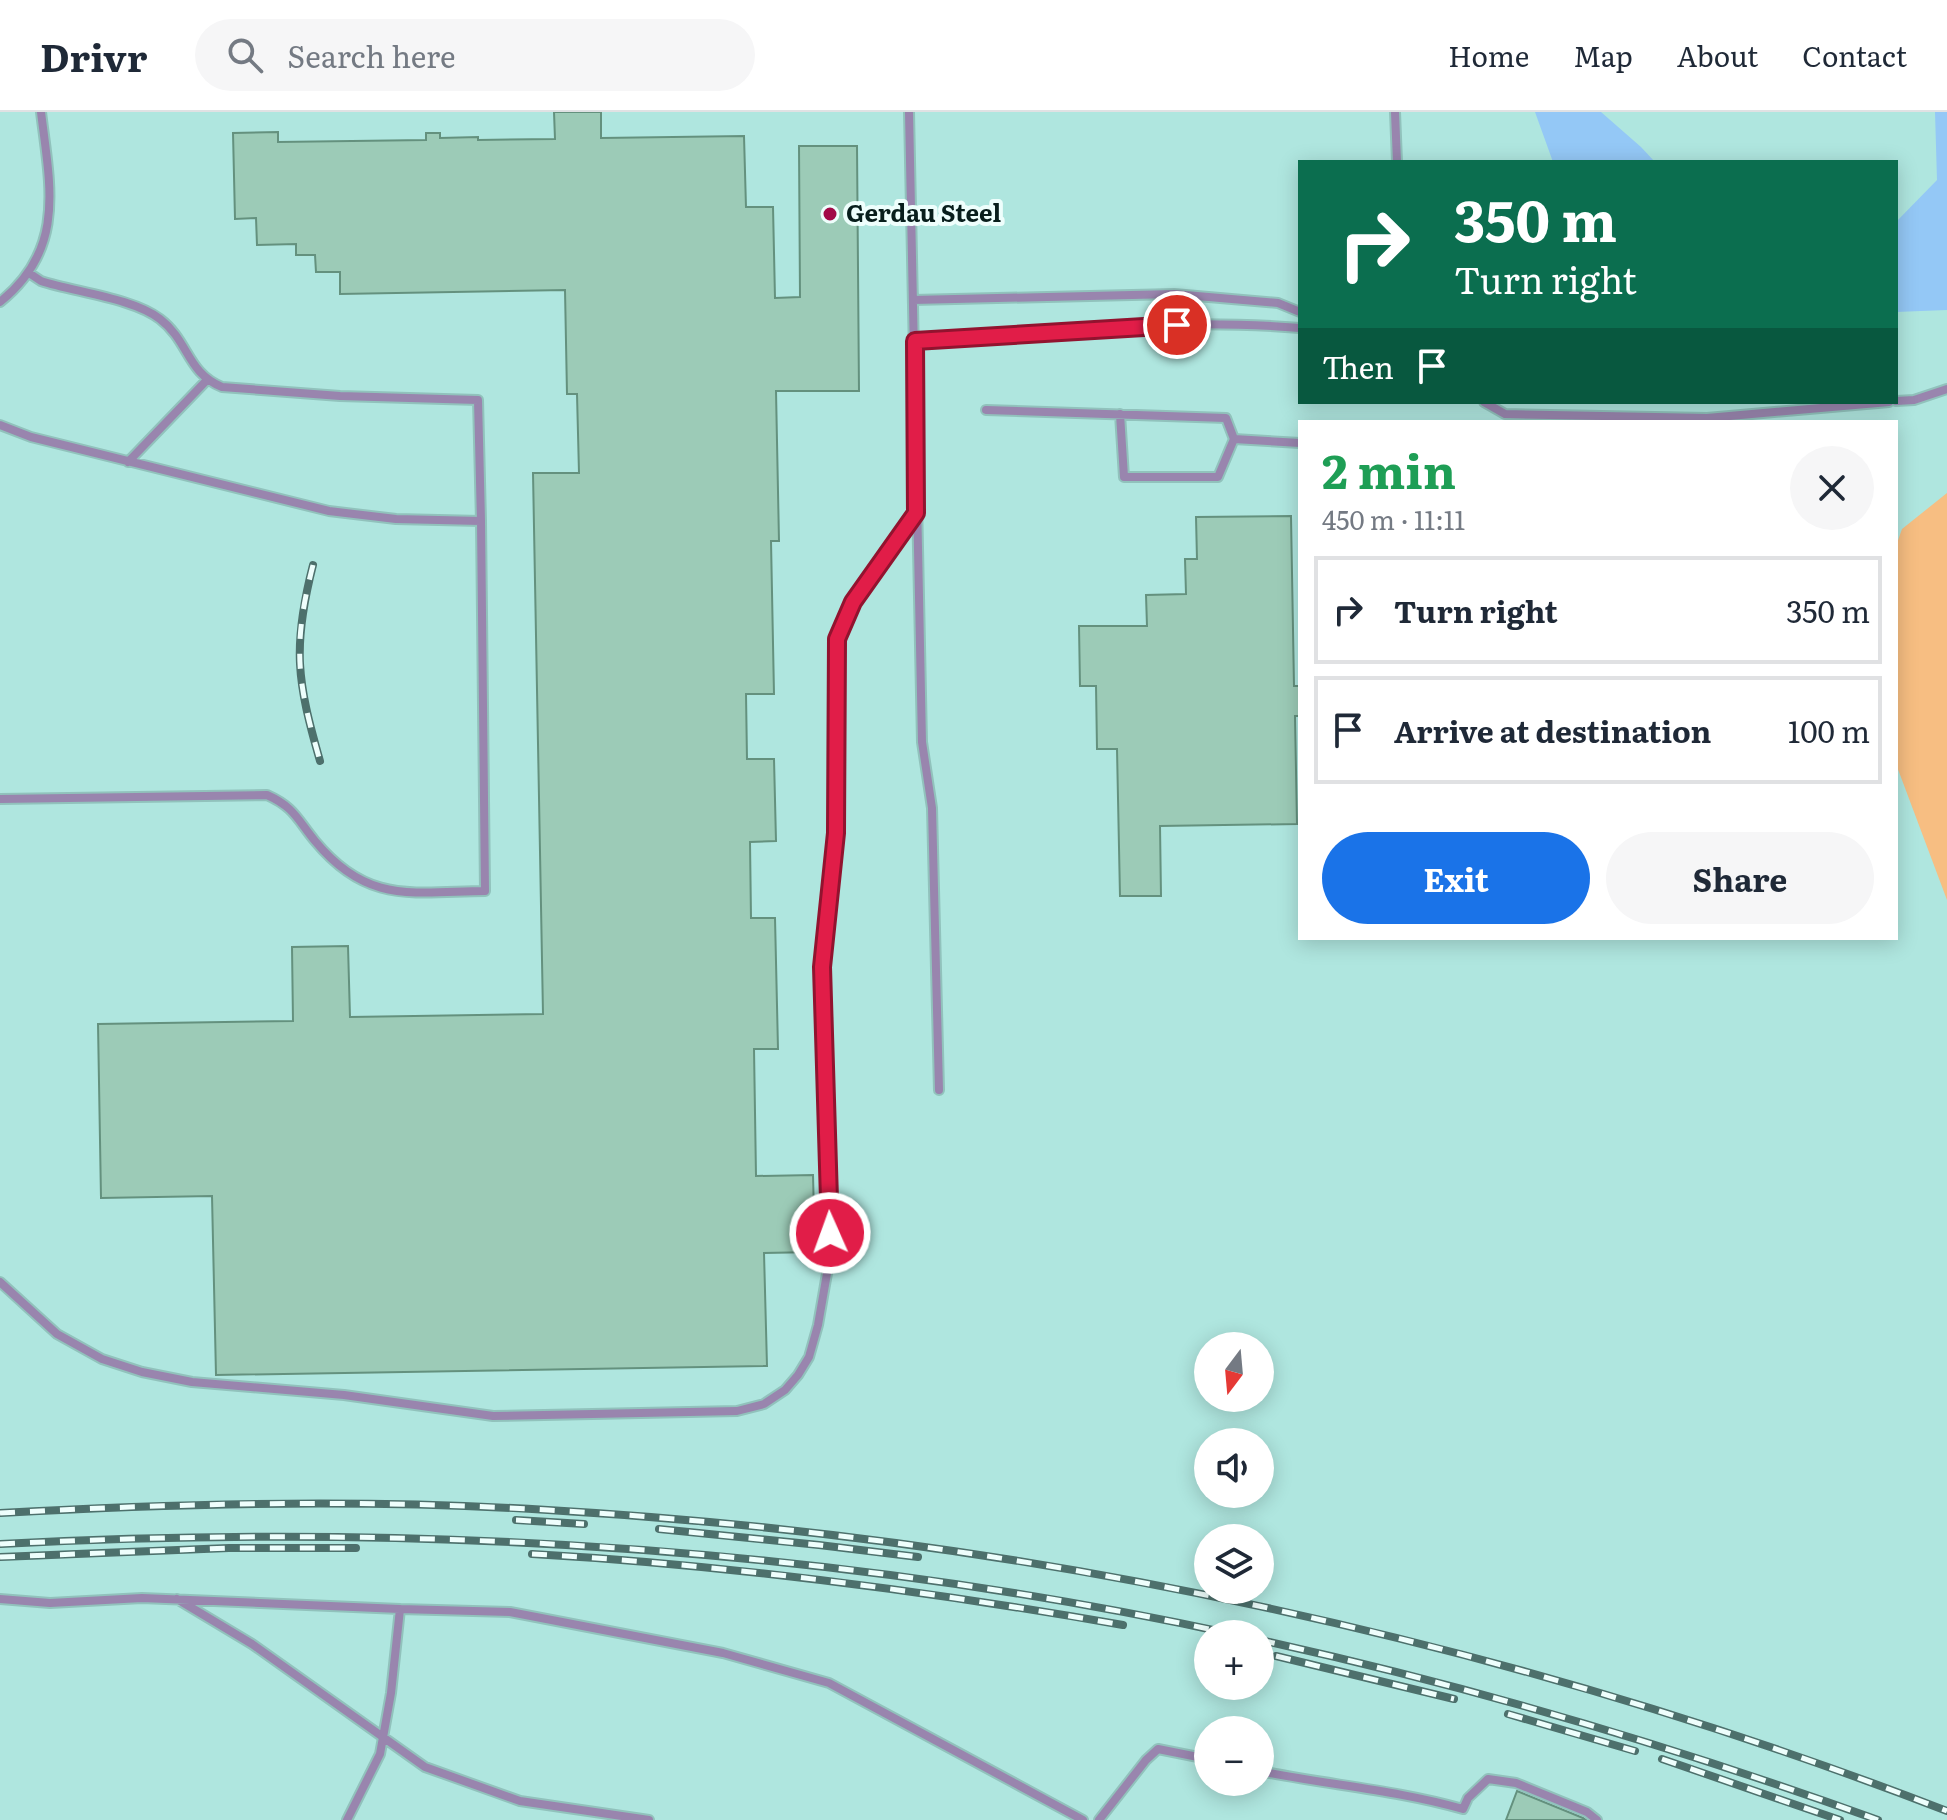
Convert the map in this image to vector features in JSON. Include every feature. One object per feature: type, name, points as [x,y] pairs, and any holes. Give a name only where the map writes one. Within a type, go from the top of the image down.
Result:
[{"type":"lane","points":[[0,302],[16,290],[29,273],[41,252],[49,227],[51,199],[41,112]]},
{"type":"lane","points":[[909,112],[922,742],[932,808],[939,1090]]},
{"type":"lane","points":[[1395,112],[1397,160]]},
{"type":"lane","points":[[0,799],[267,795],[293,810],[314,840],[341,869],[355,879],[401,892],[485,891],[478,400],[325,395],[222,387],[206,381],[174,330],[156,316],[41,281],[29,273]]},
{"type":"lane","points":[[913,300],[1174,294],[1278,303],[1298,311]]},
{"type":"lane","points":[[915,341],[1148,325],[1298,328]]},
{"type":"lane","points":[[128,462],[206,381]]},
{"type":"lane","points":[[1898,401],[1914,400],[1947,389]]},
{"type":"lane","points":[[1486,404],[1503,418],[1707,418],[1866,404]]},
{"type":"lane","points":[[986,410],[1120,414],[1226,418],[1234,439],[1218,477],[1124,477],[1120,414]]},
{"type":"lane","points":[[0,425],[31,437],[329,511],[396,519],[481,521]]},
{"type":"lane","points":[[1234,439],[1298,443]]},
{"type":"lane","points":[[0,1282],[57,1334],[102,1359],[142,1372],[192,1382],[344,1395],[493,1416],[737,1411],[764,1404],[785,1390],[809,1357],[829,1262],[822,967],[836,833],[837,639],[853,602],[916,513]]},
{"type":"lane","points":[[0,1599],[50,1603],[142,1598],[510,1612],[723,1653],[829,1683],[1083,1820]]},
{"type":"lane","points":[[176,1599],[252,1644],[425,1767],[520,1801],[649,1820]]},
{"type":"lane","points":[[347,1820],[380,1754],[400,1609]]},
{"type":"lane","points":[[1099,1820],[1127,1782],[1158,1749],[1194,1756]]},
{"type":"lane","points":[[1274,1774],[1418,1796],[1463,1809],[1468,1798],[1488,1779],[1516,1783],[1587,1812],[1597,1820]]},
{"type":"shaded area","points":[[1947,493],[1947,900],[1898,769],[1898,540],[1902,529]]},
{"type":"water","points":[[1535,112],[1601,112],[1653,160],[1552,160]]},
{"type":"water","points":[[1935,112],[1947,112],[1947,310],[1898,312],[1898,220],[1937,180]]},
{"type":"building","points":[[554,112],[601,112],[601,138],[744,136],[746,207],[773,207],[775,298],[800,297],[799,146],[857,146],[859,391],[776,391],[779,541],[771,541],[774,694],[746,694],[747,759],[774,759],[776,841],[750,842],[751,918],[775,918],[778,1049],[754,1049],[756,1176],[813,1175],[815,1252],[764,1253],[767,1366],[216,1375],[212,1196],[101,1198],[98,1024],[293,1021],[292,947],[348,946],[350,1017],[543,1014],[533,473],[579,473],[577,394],[567,394],[565,290],[340,294],[340,272],[316,272],[315,255],[296,255],[296,244],[257,245],[256,218],[235,219],[233,133],[278,132],[278,142],[426,140],[426,133],[440,133],[440,138],[478,137],[478,140],[555,139]]},
{"type":"building","points":[[1291,516],[1294,686],[1298,686],[1298,716],[1295,716],[1297,824],[1160,826],[1161,896],[1120,896],[1117,749],[1097,749],[1096,686],[1080,686],[1079,626],[1147,626],[1146,595],[1186,594],[1185,559],[1197,559],[1196,517]]},
{"type":"building","points":[[1517,1791],[1583,1818],[1586,1820],[1506,1820]]},
{"type":"railway","points":[[313,565],[302,619],[300,664],[306,708],[320,761]]},
{"type":"railway","points":[[0,1513],[137,1507],[411,1504],[548,1510],[727,1524],[905,1544],[1083,1572],[1259,1606],[1434,1647],[1607,1695],[1778,1750],[1947,1811]]},
{"type":"railway","points":[[516,1520],[584,1524]]},
{"type":"railway","points":[[659,1529],[918,1557]]},
{"type":"railway","points":[[0,1544],[155,1538],[310,1537],[465,1540],[619,1548],[773,1561],[927,1580],[1080,1604],[1194,1626]]},
{"type":"railway","points":[[0,1557],[229,1548],[356,1548]]},
{"type":"railway","points":[[532,1554],[680,1565],[828,1581],[1123,1625]]},
{"type":"railway","points":[[1274,1643],[1417,1677],[1572,1720],[1878,1820]]},
{"type":"railway","points":[[1276,1656],[1454,1699]]},
{"type":"railway","points":[[1508,1714],[1635,1751]]},
{"type":"railway","points":[[1662,1759],[1840,1820]]},
{"type":"place","name":"Gerdau Steel","points":[[830,214]]},
{"type":"route","points":[[830,1233],[822,967],[836,833],[837,639],[853,602],[916,513],[915,341],[1177,325]]}]
